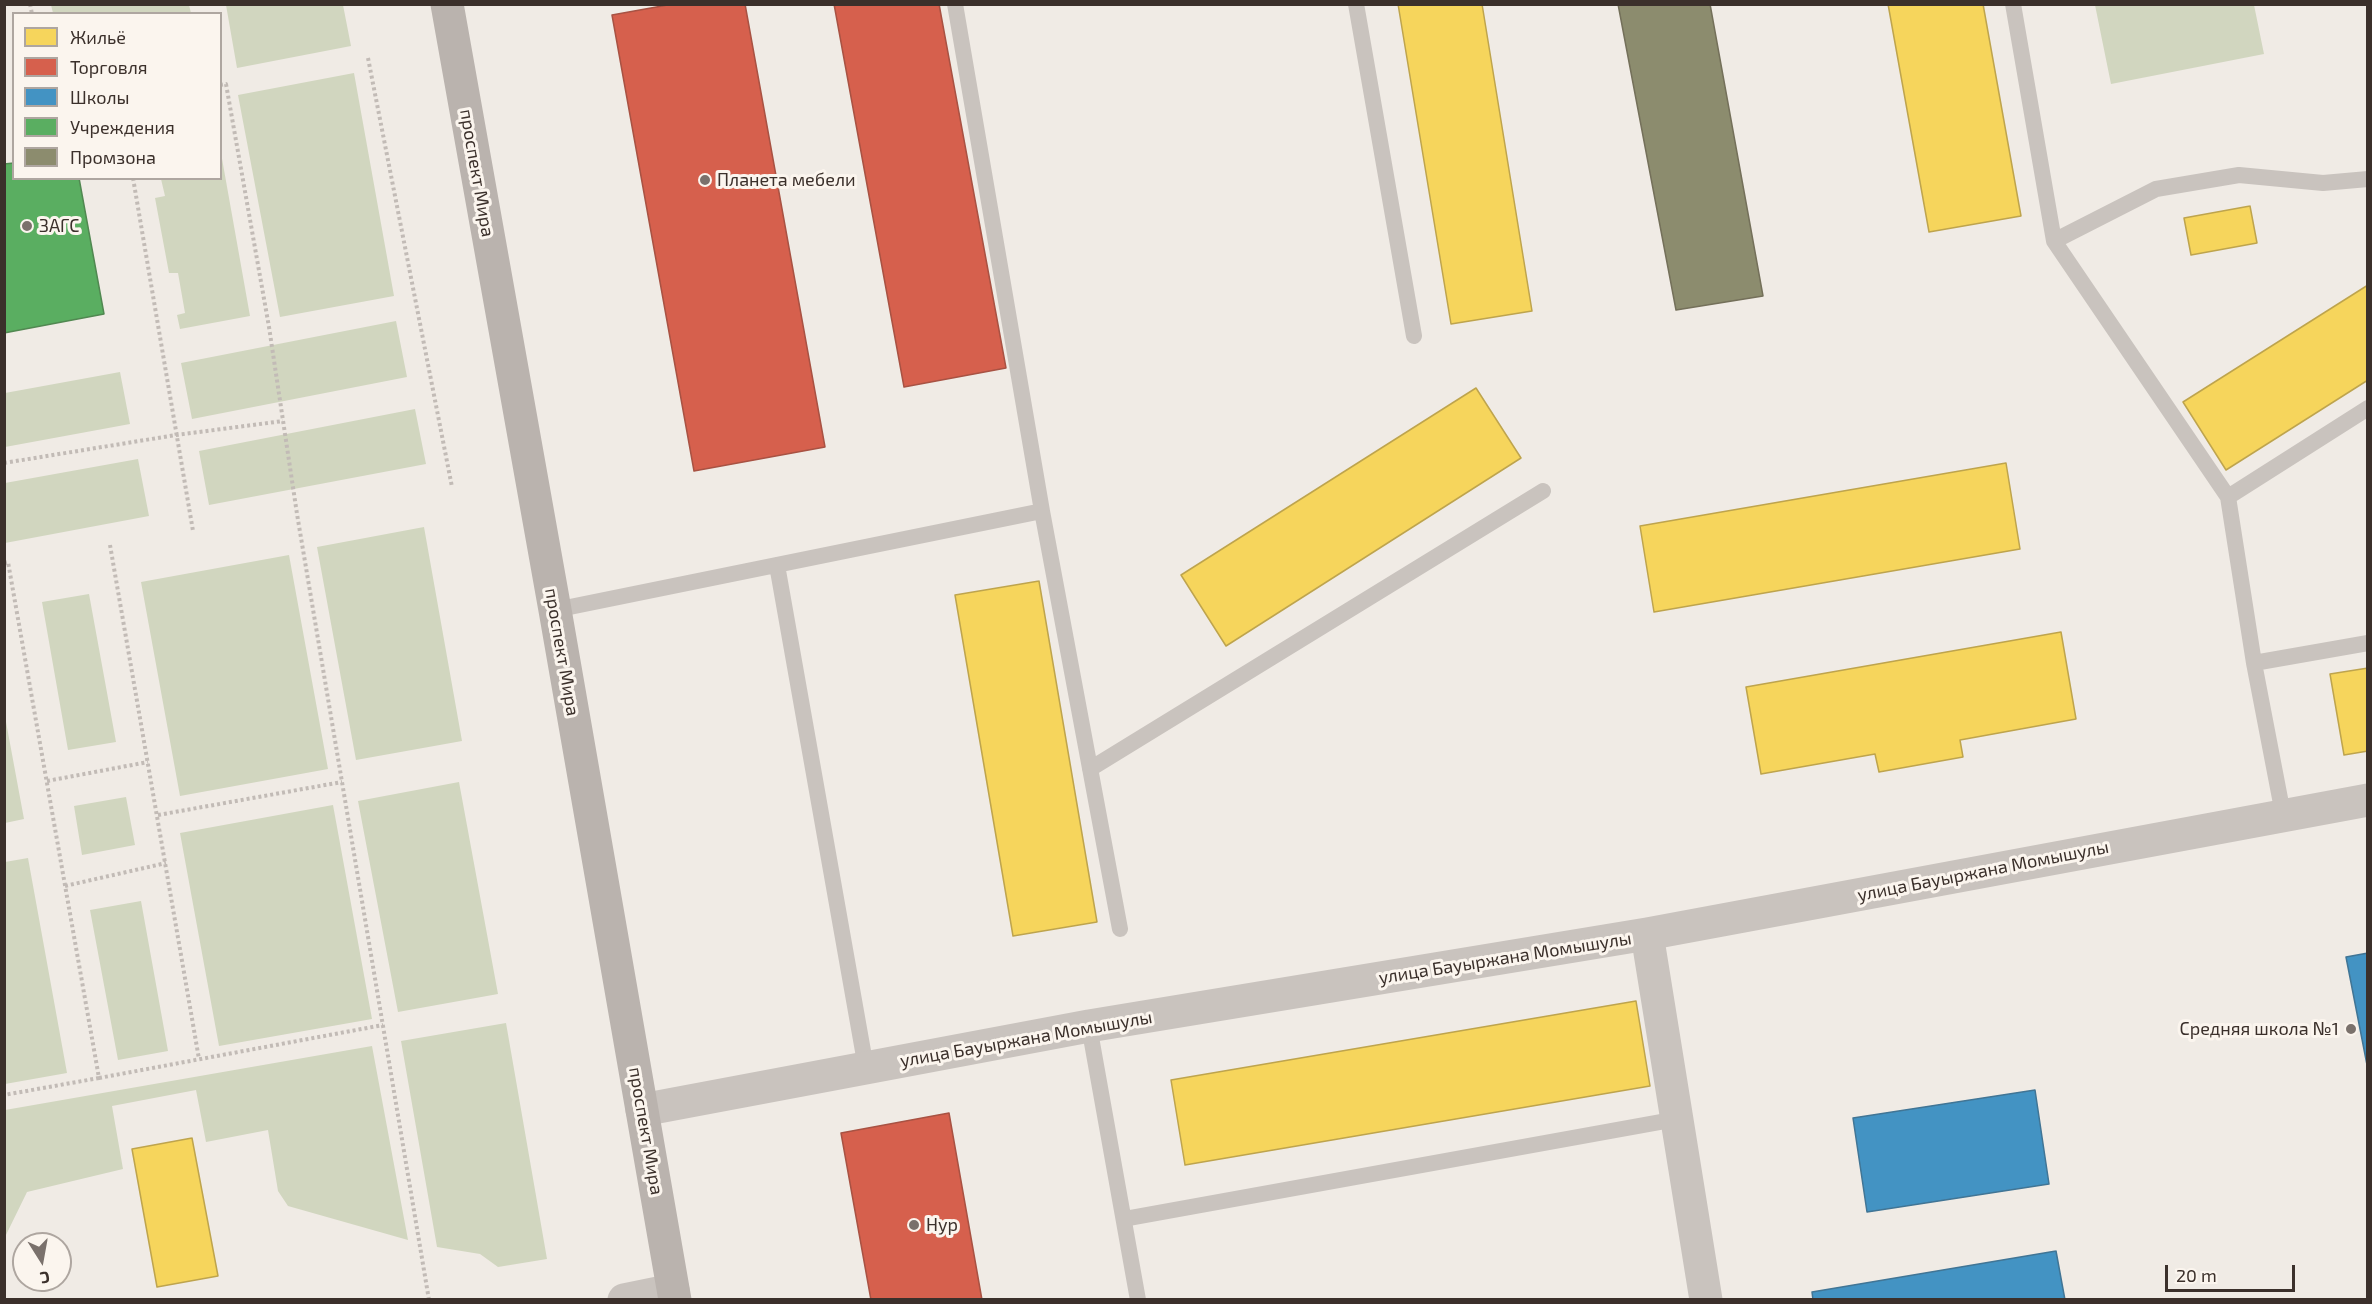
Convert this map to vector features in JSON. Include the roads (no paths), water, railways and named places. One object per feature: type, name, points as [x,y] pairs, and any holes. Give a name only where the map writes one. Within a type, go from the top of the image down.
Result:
[{"type":"main road","name":"проспект Мира","points":[[447,4],[674,1295]]},
{"type":"street","name":"улица Бауыржана Момышулы","points":[[642,1110],[1089,1026],[1647,934],[2367,800]]},
{"type":"street","points":[[1647,934],[1706,1299]]},
{"type":"street","points":[[624,1299],[674,1295]]},
{"type":"lane","points":[[955,4],[1042,511],[1120,929]]},
{"type":"lane","points":[[1356,4],[1414,336]]},
{"type":"lane","points":[[2013,4],[2054,241],[2228,497],[2254,663],[2283,814]]},
{"type":"lane","points":[[2054,241],[2156,189],[2239,175],[2323,183],[2367,179]]},
{"type":"lane","points":[[2228,497],[2367,408]]},
{"type":"lane","points":[[1090,769],[1543,491]]},
{"type":"lane","points":[[555,610],[1042,511]]},
{"type":"lane","points":[[777,565],[866,1068]]},
{"type":"lane","points":[[2254,663],[2367,643]]},
{"type":"lane","points":[[1089,1026],[1138,1299]]},
{"type":"lane","points":[[1124,1219],[1677,1119]]},
{"type":"place","name":"Планета мебели","points":[[705,180]]},
{"type":"place","name":"ЗАГС","points":[[27,226]]},
{"type":"place","name":"Средняя школа №1","points":[[2351,1029]]},
{"type":"place","name":"Нур","points":[[914,1225]]}]
